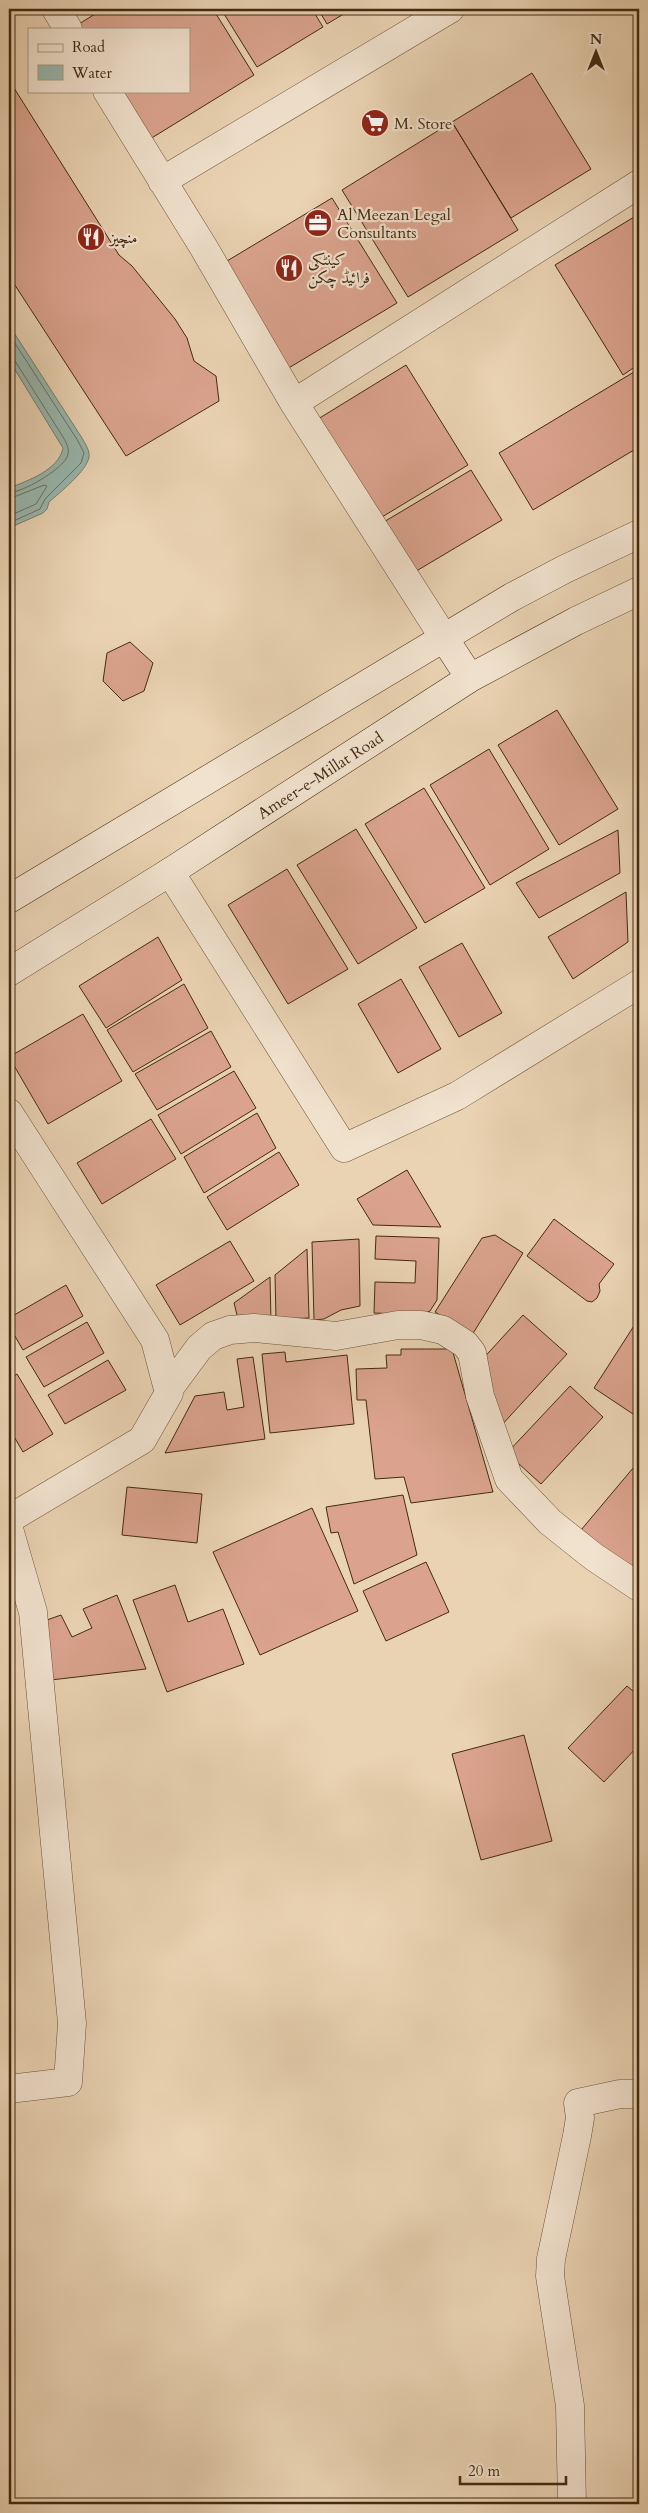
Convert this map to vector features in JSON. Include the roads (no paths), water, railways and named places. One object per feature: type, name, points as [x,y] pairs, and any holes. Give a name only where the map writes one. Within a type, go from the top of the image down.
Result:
[{"type":"street","points":[[56,9],[67,28]]},
{"type":"street","points":[[162,181],[450,9]]},
{"type":"street","points":[[108,92],[204,248],[294,404],[470,678]]},
{"type":"street","points":[[294,404],[639,184]]},
{"type":"street","points":[[9,900],[444,638],[556,573],[639,534]]},
{"type":"street","name":"Ameer-e-Millat Road","points":[[9,972],[170,872],[470,678],[576,621],[639,591]]},
{"type":"street","points":[[170,872],[344,1148],[456,1096],[639,984]]},
{"type":"street","points":[[9,1113],[154,1340],[169,1393],[142,1440],[9,1519]]},
{"type":"street","points":[[168,1390],[199,1348],[213,1336],[230,1330],[254,1328],[336,1336],[398,1325],[421,1325],[443,1330],[460,1340],[472,1353],[480,1396],[509,1479],[550,1522],[594,1557],[639,1587]]},
{"type":"street","points":[[9,1529],[33,1612],[72,2022],[68,2082],[9,2089]]},
{"type":"street","points":[[572,2504],[570,2406],[550,2276],[551,2259],[577,2136],[580,2118],[578,2103],[620,2094],[639,2094]]},
{"type":"water","points":[[9,325],[82,438],[87,447],[89,457],[83,469],[49,502],[47,509],[43,513],[9,528],[9,488],[41,474],[55,463],[63,448],[9,360]]},
{"type":"place","name":"M. Store","points":[[375,123]]},
{"type":"place","name":"Al Meezan Legal Consultants","points":[[318,223]]},
{"type":"place","name":"منچیز","points":[[91,237]]},
{"type":"place","name":"کینٹکی فرائیڈ چکن","points":[[289,268]]}]
